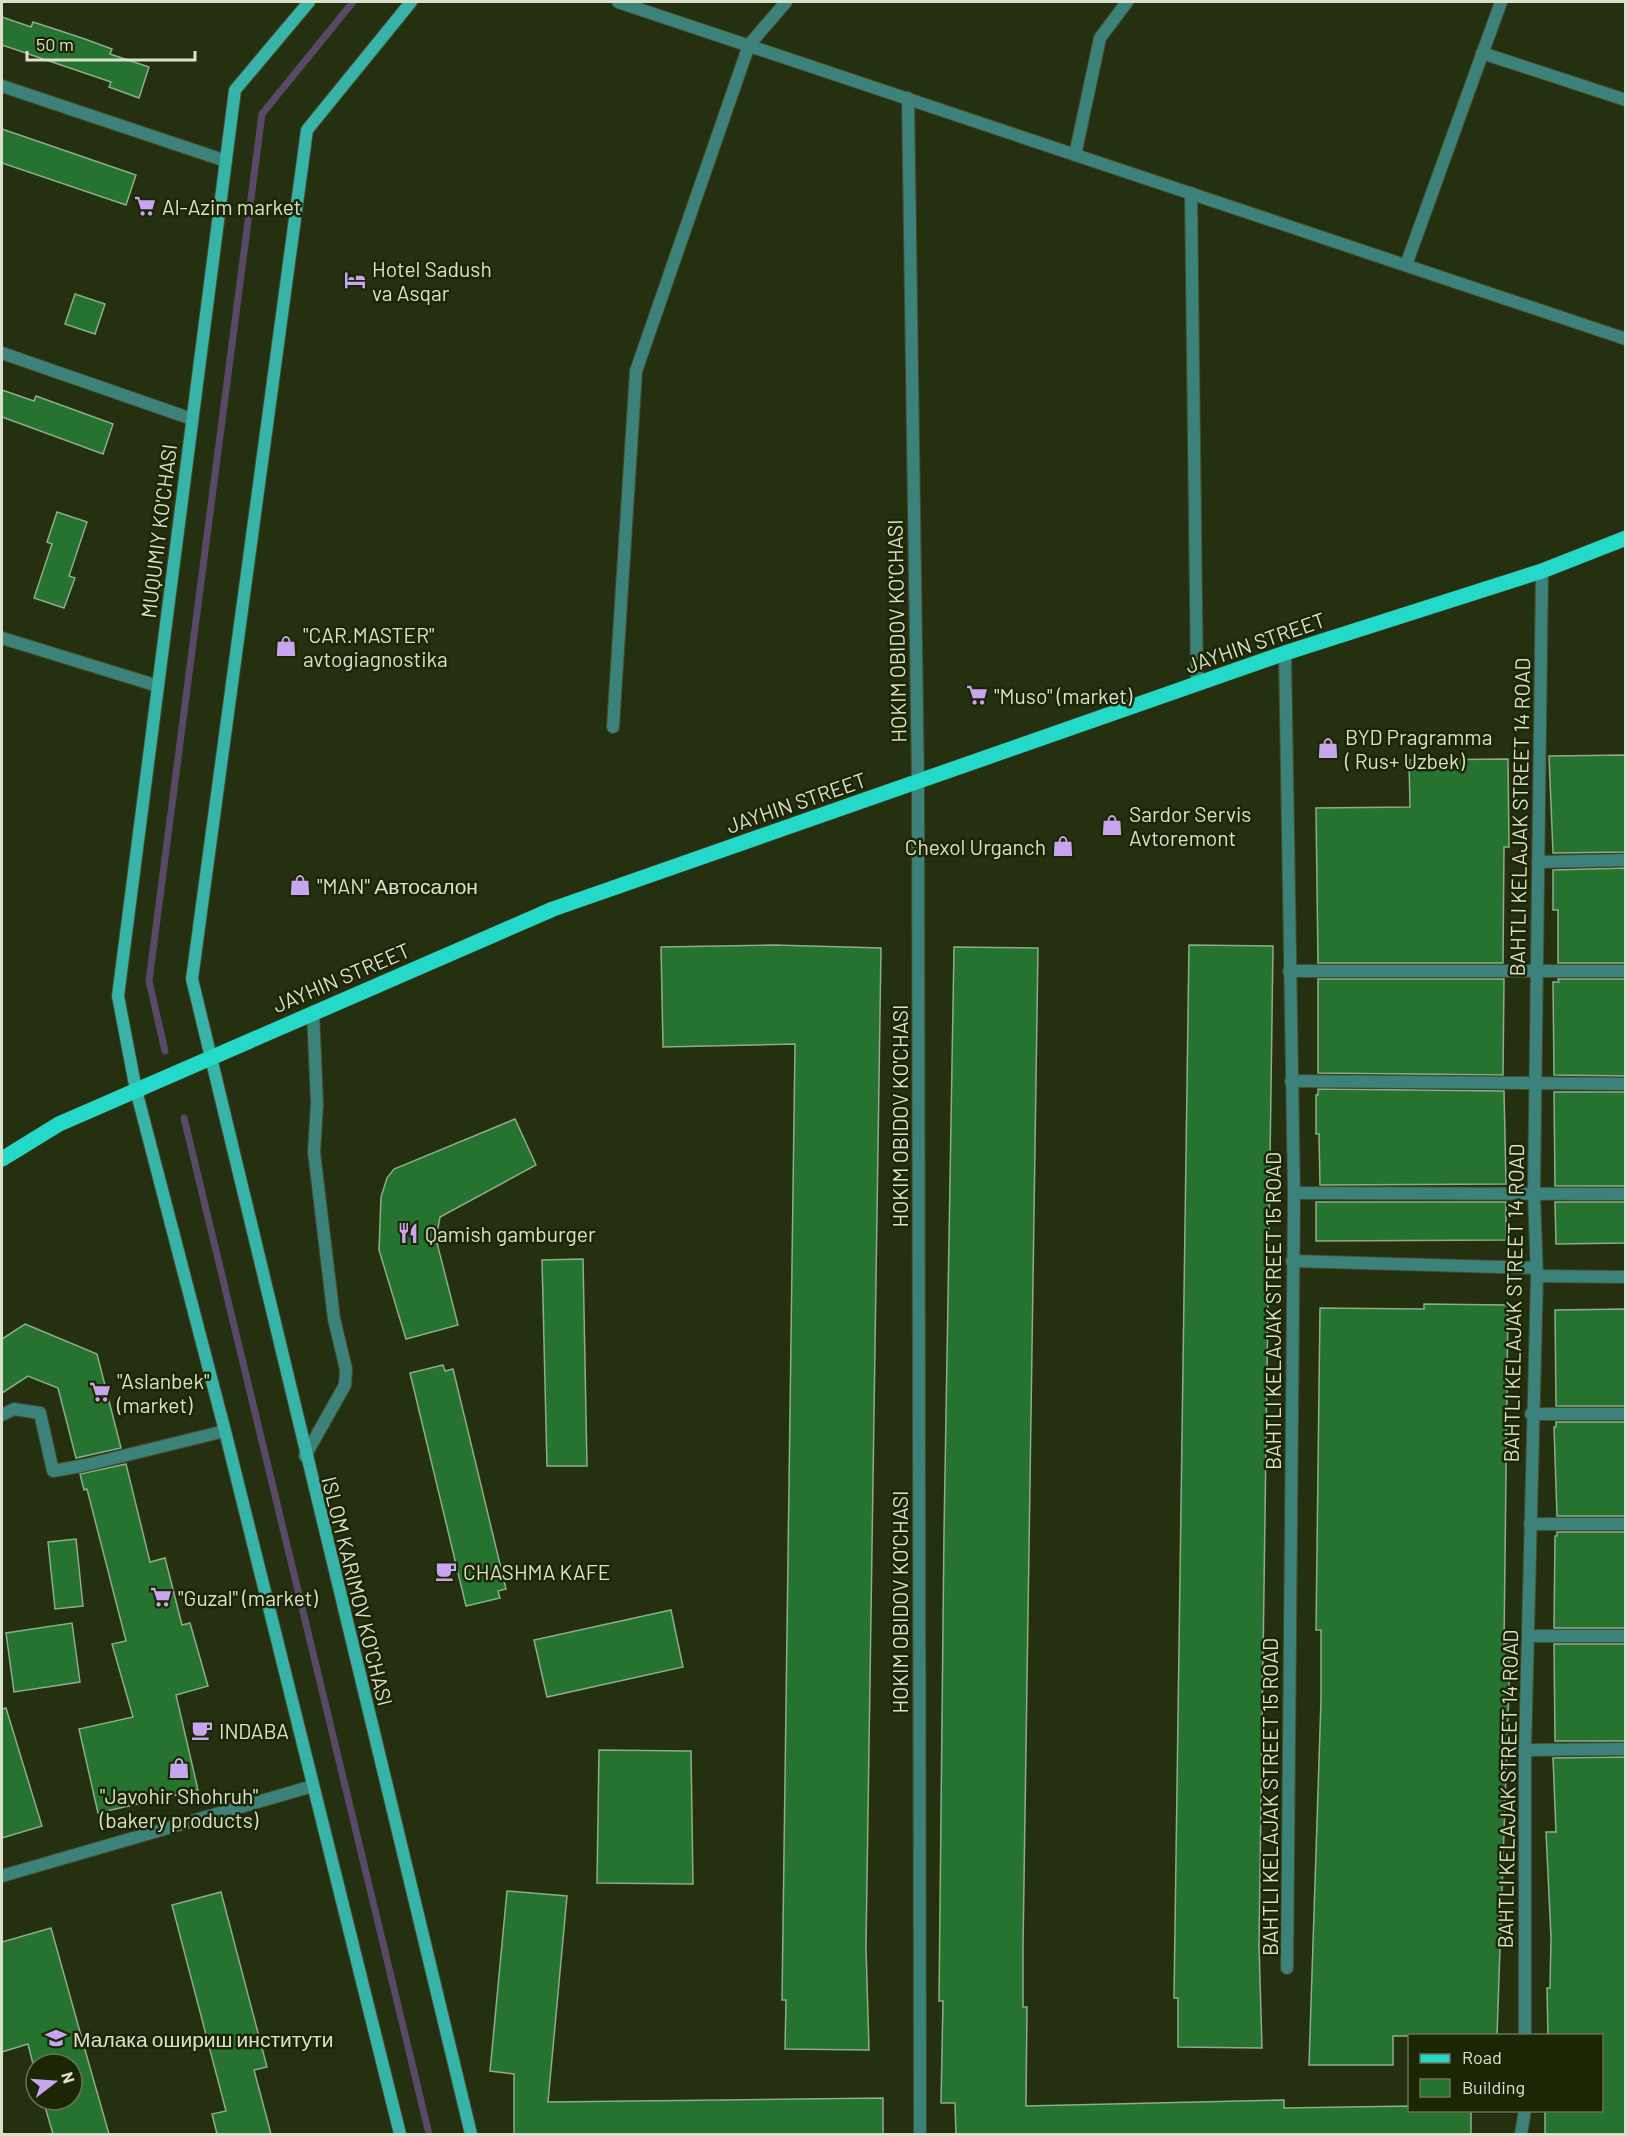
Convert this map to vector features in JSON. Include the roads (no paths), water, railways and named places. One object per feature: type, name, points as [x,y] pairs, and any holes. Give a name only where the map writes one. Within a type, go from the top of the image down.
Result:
[{"type":"main road","name":"MUQUMIY KO'CHASI","points":[[136,1090],[118,996],[235,90],[309,2]]},
{"type":"main road","points":[[209,1057],[192,979],[307,130],[411,2]]},
{"type":"main road","name":"JAYHIN STREET","points":[[2,1159],[59,1124],[553,909],[1197,684],[1542,571],[1626,538]]},
{"type":"main road","name":"ISLOM KARIMOV KO'CHASI","points":[[209,1057],[471,2134]]},
{"type":"main road","points":[[136,1090],[225,1431],[400,2134]]},
{"type":"street","points":[[618,2],[1626,339]]},
{"type":"street","points":[[613,726],[636,371],[749,45],[786,2]]},
{"type":"street","points":[[1076,155],[1100,38],[1127,2]]},
{"type":"street","points":[[1406,265],[1501,2]]},
{"type":"street","points":[[1482,53],[1626,100]]},
{"type":"street","points":[[2,86],[226,161]]},
{"type":"street","name":"HOKIM OBIDOV KO'CHASI","points":[[908,98],[918,782],[920,2134]]},
{"type":"street","points":[[1191,193],[1197,684]]},
{"type":"street","points":[[2,353],[192,419]]},
{"type":"street","name":"BAHTLI KELAJAK STREET 14 ROAD","points":[[1525,2034],[1524,1750],[1531,1414],[1537,1272],[1534,1193],[1542,571]]},
{"type":"street","points":[[2,638],[158,686]]},
{"type":"street","name":"BAHTLI KELAJAK STREET 15 ROAD","points":[[1285,654],[1294,1193],[1287,1968]]},
{"type":"street","points":[[1538,862],[1626,860]]},
{"type":"street","points":[[1289,971],[1626,971]]},
{"type":"street","points":[[305,1456],[345,1385],[346,1369],[334,1319],[314,1152],[317,1104],[313,1012]]},
{"type":"street","points":[[1292,1081],[1626,1084]]},
{"type":"street","points":[[1294,1193],[1626,1194]]},
{"type":"street","points":[[1292,1262],[1626,1277]]},
{"type":"street","points":[[2,1415],[14,1409],[40,1413],[53,1471],[86,1466],[225,1431]]},
{"type":"street","points":[[1531,1414],[1626,1414]]},
{"type":"street","points":[[1530,1524],[1626,1524]]},
{"type":"street","points":[[1528,1636],[1626,1636]]},
{"type":"street","points":[[1524,1750],[1626,1749]]},
{"type":"street","points":[[2,1876],[313,1786]]},
{"type":"street","points":[[1521,2134],[1525,2112]]},
{"type":"waterway","points":[[165,1051],[149,981],[262,114],[353,2]]},
{"type":"waterway","points":[[184,1118],[429,2134]]},
{"type":"place","name":"Al-Azim market","points":[[145,206]]},
{"type":"place","name":"Hotel Sadush va Asqar","points":[[355,280]]},
{"type":"place","name":"\"CAR.MASTER\" avtogiagnostika","points":[[286,646]]},
{"type":"place","name":"\"Muso\" (market)","points":[[977,695]]},
{"type":"place","name":"BYD Pragramma ( Rus+ Uzbek)","points":[[1328,748]]},
{"type":"place","name":"Sardor Servis Avtoremont","points":[[1112,825]]},
{"type":"place","name":"Chexol Urganch","points":[[1063,846]]},
{"type":"place","name":"\"MAN\" Автосалон","points":[[300,885]]},
{"type":"place","name":"Qamish gamburger","points":[[408,1233]]},
{"type":"place","name":"\"Aslanbek\" (market)","points":[[100,1392]]},
{"type":"place","name":"CHASHMA KAFE","points":[[446,1571]]},
{"type":"place","name":"\"Guzal\" (market)","points":[[161,1597]]},
{"type":"place","name":"INDABA","points":[[202,1730]]},
{"type":"place","name":"\"Javohir Shohruh\" (bakery products)","points":[[179,1768]]},
{"type":"place","name":"Малака ошириш институти","points":[[56,2038]]}]
